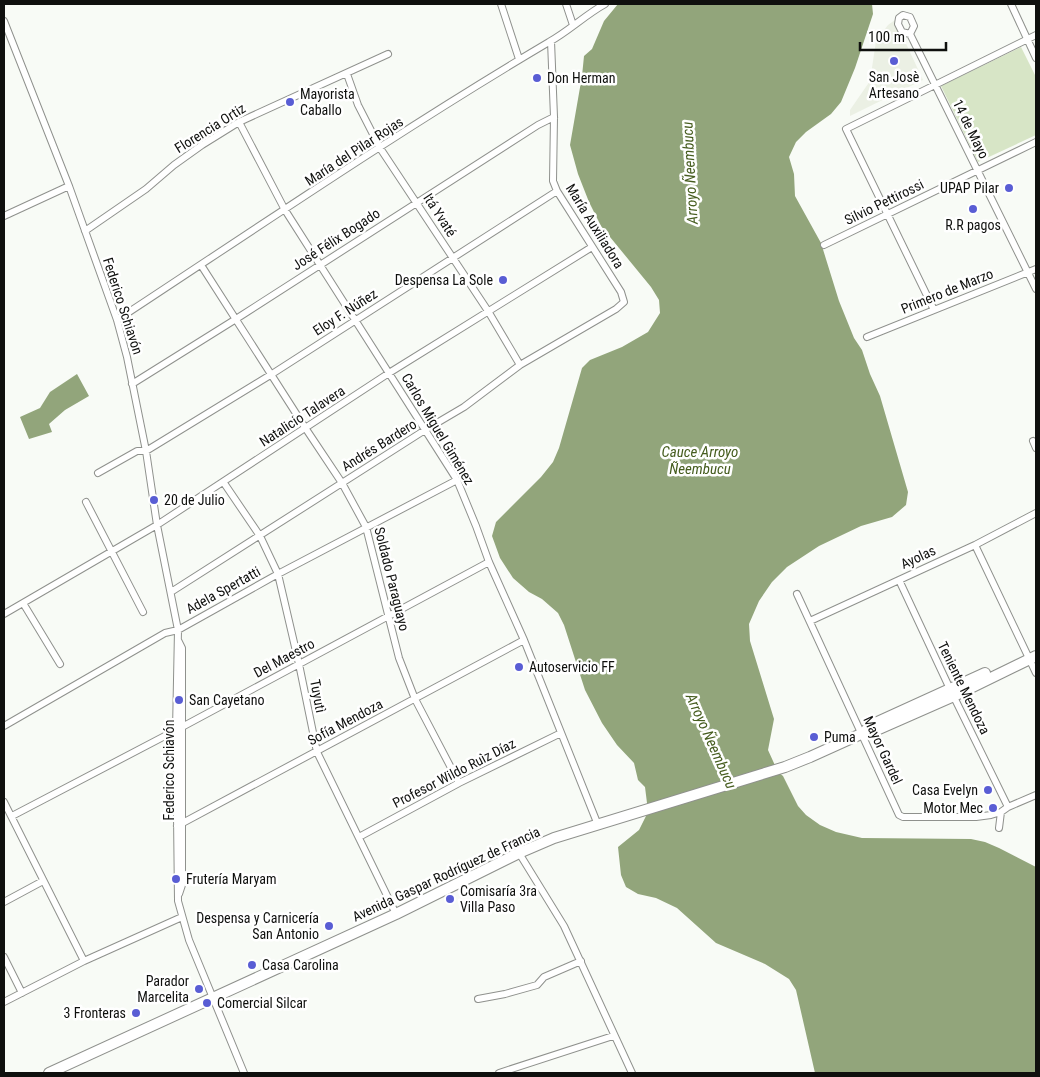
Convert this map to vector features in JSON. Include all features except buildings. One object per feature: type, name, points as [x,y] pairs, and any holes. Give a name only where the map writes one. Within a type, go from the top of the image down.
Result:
[{"type":"main road","name":"Avenida Gaspar Rodríguez de Francia","points":[[49,1073],[396,914],[519,853],[554,838],[810,758],[861,734],[880,728],[1032,654]]},
{"type":"street","points":[[501,4],[519,59]]},
{"type":"street","points":[[566,4],[573,25]]},
{"type":"street","name":"María del Pilar Rojas","points":[[117,320],[380,148],[519,59],[551,41],[605,4]]},
{"type":"street","points":[[1011,4],[1036,58]]},
{"type":"street","name":"Federico Schiavón","points":[[4,22],[69,186],[117,320],[127,357],[178,630],[176,647],[179,729],[178,901],[182,917],[213,998],[244,1073]]},
{"type":"street","name":"14 de Mayo","points":[[910,34],[1036,289]]},
{"type":"street","points":[[934,310],[846,129],[1036,36]]},
{"type":"street","name":"María Auxiliadora","points":[[551,41],[554,117],[553,180],[556,191],[621,292],[624,302]]},
{"type":"street","name":"Florencia Ortiz","points":[[85,231],[146,189],[174,165],[202,145],[239,122],[388,54]]},
{"type":"street","name":"Itá Yvaté","points":[[347,74],[358,105],[380,148],[488,311],[520,365]]},
{"type":"street","name":"José Félix Bogado","points":[[132,384],[236,320],[416,202],[538,125],[554,117]]},
{"type":"street","name":"Carlos Miguel Giménez","points":[[239,122],[285,210],[456,480],[476,526],[488,562],[524,640],[598,825]]},
{"type":"street","name":"Silvio Pettirossi","points":[[824,245],[1036,142]]},
{"type":"street","points":[[4,216],[69,186]]},
{"type":"street","name":"Eloy F. Núñez","points":[[98,473],[137,451],[146,451],[272,374],[556,191]]},
{"type":"street","name":"Natalicio Talavera","points":[[4,614],[157,525],[488,311],[592,247]]},
{"type":"street","name":"Soldado Paraguayo","points":[[200,265],[342,483],[366,526],[399,658],[415,699],[459,783]]},
{"type":"street","name":"Primero de Marzo","points":[[867,337],[1036,269]]},
{"type":"street","name":"Andrés Bardero","points":[[171,592],[425,430],[464,408],[520,365],[616,309],[624,302]]},
{"type":"street","points":[[1033,441],[1036,448]]},
{"type":"street","name":"Adela Spertatti","points":[[4,726],[165,633],[178,630],[366,526],[456,480]]},
{"type":"street","name":"Tuyutì","points":[[224,483],[260,536],[278,574],[317,752],[396,914]]},
{"type":"street","points":[[86,502],[143,612]]},
{"type":"street","name":"Ayolas","points":[[810,621],[900,580],[1036,513]]},
{"type":"street","points":[[975,544],[1032,654],[1036,673]]},
{"type":"street","name":"Del Maestro","points":[[12,816],[179,729],[488,562]]},
{"type":"street","name":"Teniente Mendoza","points":[[900,580],[1008,806]]},
{"type":"street","name":"Mayor Gardel","points":[[797,594],[899,814],[903,817],[976,817],[1001,812],[1008,806],[1036,796]]},
{"type":"street","points":[[23,603],[60,664]]},
{"type":"street","name":"Sofía Mendoza","points":[[179,824],[524,640]]},
{"type":"street","name":"Profesor Wildo Ruìz Díaz","points":[[359,837],[459,783],[560,733]]},
{"type":"street","points":[[4,802],[84,961]]},
{"type":"street","points":[[999,828],[1001,812]]},
{"type":"street","points":[[519,853],[564,926],[613,1036],[632,1073]]},
{"type":"street","points":[[4,902],[44,882]]},
{"type":"street","points":[[4,1002],[84,961],[182,917]]},
{"type":"street","points":[[4,957],[22,993]]},
{"type":"street","points":[[478,999],[537,985],[544,978],[581,961]]},
{"type":"street","points":[[499,1073],[613,1036]]},
{"type":"shaded area","name":"San Josè Artesano","points":[[895,20],[923,80],[850,116],[850,110],[870,81],[876,41],[888,25]]},
{"type":"shaded area","points":[[1021,47],[1036,77],[1036,135],[978,162],[941,86]]},
{"type":"water","name":"Cauce Arroyo Ñeembucu","points":[[618,4],[872,4],[873,14],[855,68],[841,102],[831,114],[806,132],[796,142],[789,157],[794,174],[795,196],[821,243],[839,301],[854,338],[862,350],[880,396],[908,492],[906,505],[892,517],[861,526],[819,546],[787,567],[772,582],[759,601],[749,624],[750,641],[774,719],[768,750],[778,772],[783,776],[798,806],[806,815],[820,825],[836,832],[862,838],[971,839],[985,842],[1036,867],[1036,1073],[815,1073],[796,990],[789,979],[765,964],[716,943],[677,908],[656,898],[638,894],[626,887],[621,875],[618,847],[639,830],[646,816],[648,811],[645,787],[638,780],[634,763],[617,745],[602,723],[585,690],[564,625],[558,613],[513,578],[500,558],[492,536],[496,522],[541,477],[553,462],[559,448],[582,368],[590,360],[622,347],[648,332],[660,313],[659,300],[651,287],[601,226],[578,174],[570,145],[584,56],[592,49],[604,21]]},
{"type":"water","points":[[77,374],[89,396],[65,410],[49,424],[52,432],[29,439],[20,417],[40,408],[50,392]]},
{"type":"place","name":"San Josè Artesano","points":[[894,61]]},
{"type":"place","name":"Don Herman","points":[[537,78]]},
{"type":"place","name":"Mayorista Caballo","points":[[290,102]]},
{"type":"place","name":"UPAP Pilar","points":[[1009,188]]},
{"type":"place","name":"R.R pagos","points":[[973,209]]},
{"type":"place","name":"Despensa La Sole","points":[[503,280]]},
{"type":"place","name":"20 de Julio","points":[[154,500]]},
{"type":"place","name":"Autoservicio FF","points":[[519,667]]},
{"type":"place","name":"San Cayetano","points":[[179,700]]},
{"type":"place","name":"Puma","points":[[814,737]]},
{"type":"place","name":"Casa Evelyn","points":[[988,790]]},
{"type":"place","name":"Motor Mec","points":[[993,808]]},
{"type":"place","name":"Frutería Maryam","points":[[176,879]]},
{"type":"place","name":"Comisaría 3ra Villa Paso","points":[[450,899]]},
{"type":"place","name":"Despensa y Carnicería San Antonio","points":[[329,926]]},
{"type":"place","name":"Casa Carolina","points":[[252,965]]},
{"type":"place","name":"Parador Marcelita","points":[[199,989]]},
{"type":"place","name":"Comercial Silcar","points":[[207,1003]]},
{"type":"place","name":"3 Fronteras","points":[[136,1013]]},
{"type":"water label","name":"Arroyo Ñeembucu","points":[[690,173]]},
{"type":"water label","name":"Arroyo Ñeembucu","points":[[711,741]]}]
